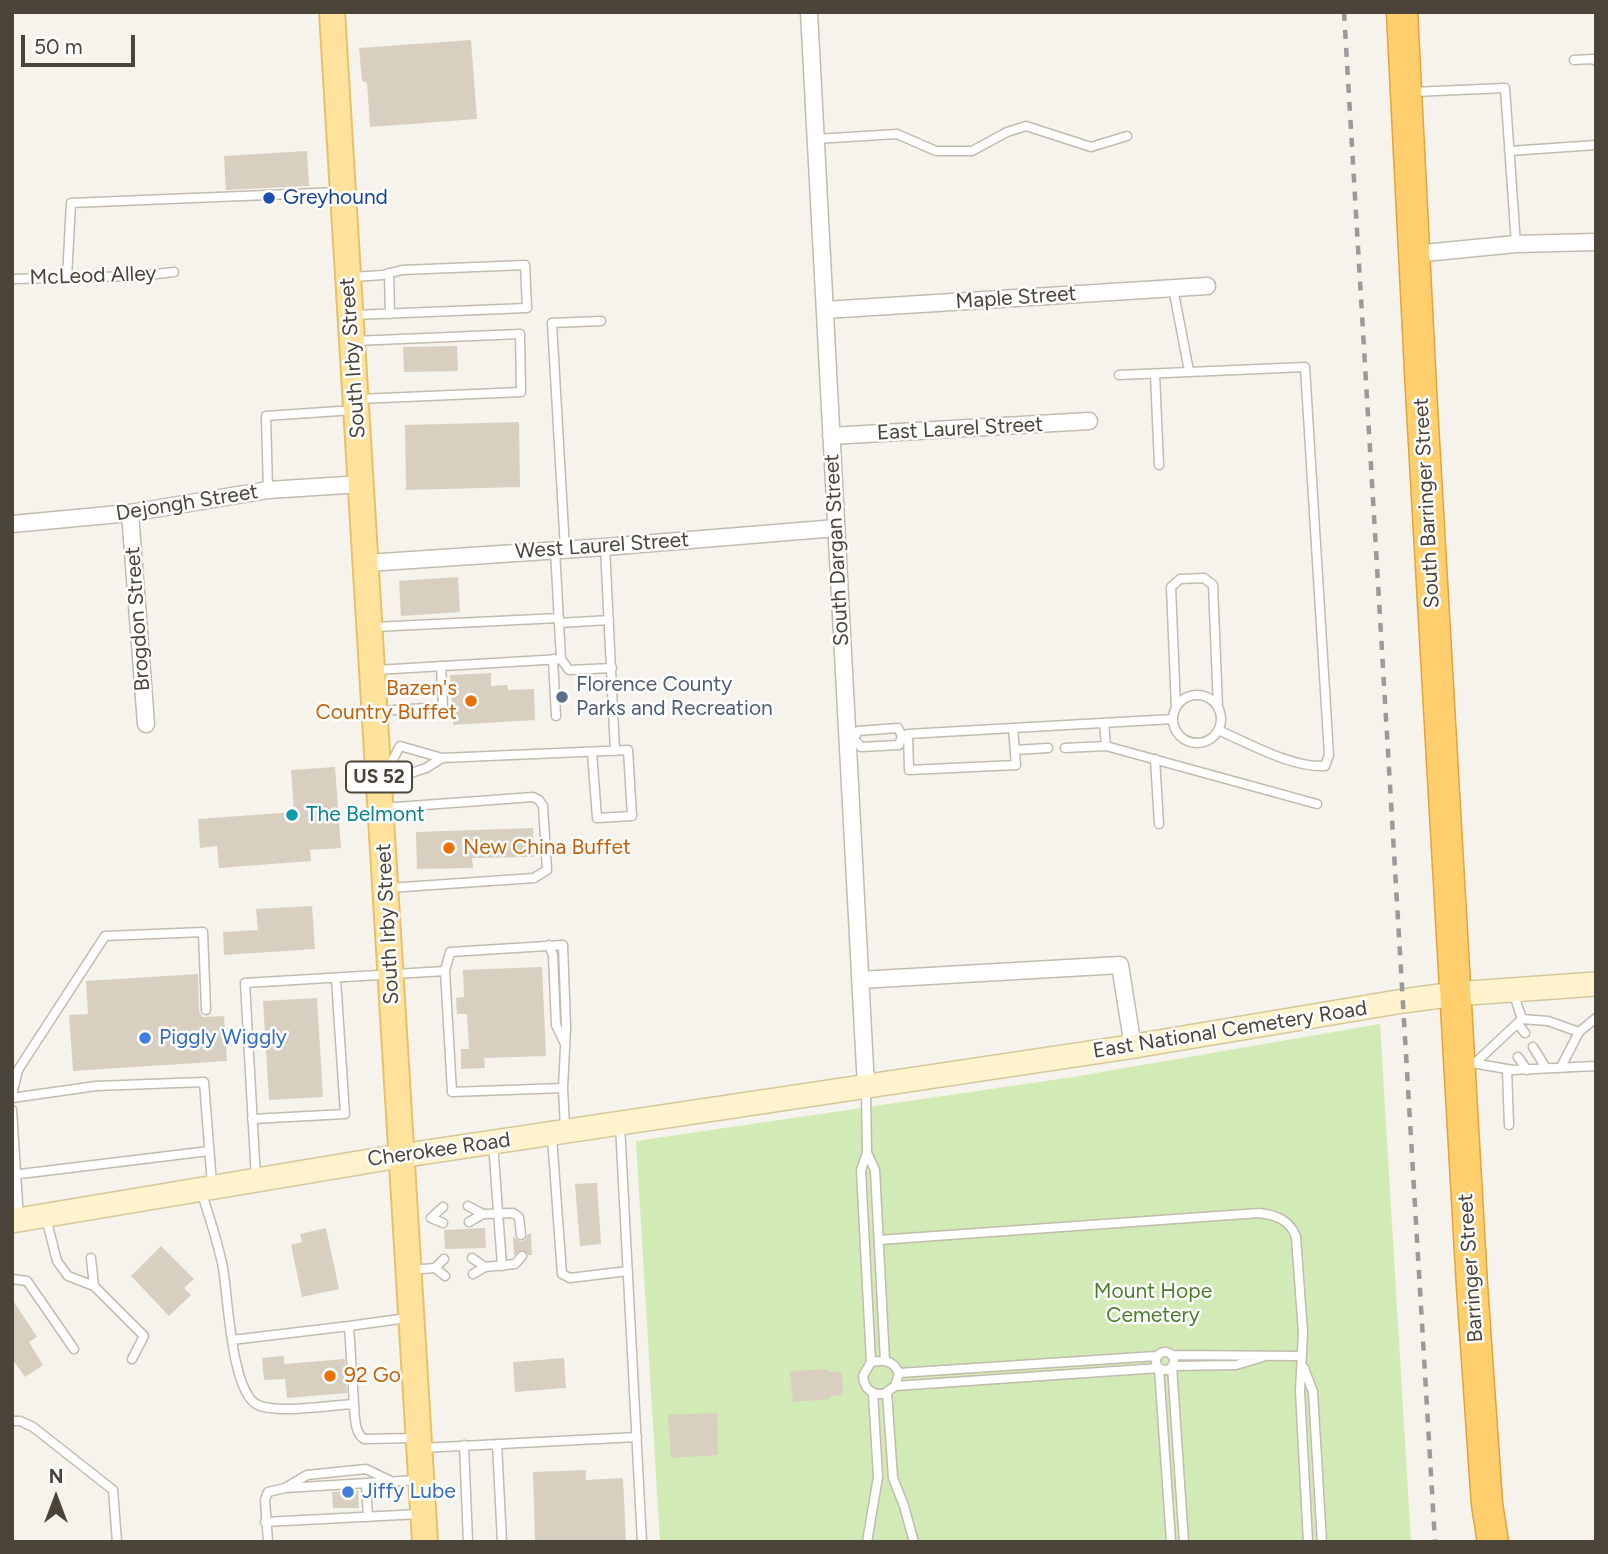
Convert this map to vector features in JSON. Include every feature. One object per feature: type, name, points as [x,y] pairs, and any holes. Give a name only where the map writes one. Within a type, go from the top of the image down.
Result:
[{"type":"highway","name":"South Barringer Street","points":[[1402,12],[1455,994]]},
{"type":"highway","name":"Barringer Street","points":[[1455,994],[1467,1062],[1487,1504],[1493,1542]]},
{"type":"main road","name":"South Irby Street","points":[[331,12],[375,711],[385,763],[381,808],[425,1542]]},
{"type":"street","name":"South Dargan Street","points":[[809,12],[836,528],[851,739],[866,1087]]},
{"type":"street","points":[[1414,254],[1516,244],[1596,242]]},
{"type":"street","name":"Maple Street","points":[[825,310],[1207,286]]},
{"type":"street","name":"East Laurel Street","points":[[831,436],[1089,421]]},
{"type":"street","name":"Dejongh Street","points":[[12,524],[130,513],[268,490],[362,484]]},
{"type":"street","name":"Brogdon Street","points":[[130,513],[146,724]]},
{"type":"street","name":"West Laurel Street","points":[[367,563],[836,528]]},
{"type":"street","points":[[860,980],[1120,965],[1133,1046]]},
{"type":"street","name":"East National Cemetery Road","points":[[866,1087],[1403,1001],[1455,994],[1596,984]]},
{"type":"street","name":"Cherokee Road","points":[[16,1220],[400,1156],[866,1087]]},
{"type":"lane","points":[[1574,60],[1596,61]]},
{"type":"lane","points":[[1406,93],[1505,89],[1516,244]]},
{"type":"lane","points":[[816,139],[897,134],[936,151],[972,151],[1007,132],[1026,126],[1091,148],[1127,136]]},
{"type":"lane","points":[[1508,151],[1596,145]]},
{"type":"lane","points":[[68,277],[71,203],[343,191]]},
{"type":"lane","points":[[348,277],[401,270],[525,265],[527,308],[351,315]]},
{"type":"lane","name":"McLeod Alley","points":[[12,279],[139,276],[174,272]]},
{"type":"lane","points":[[389,273],[390,314]]},
{"type":"lane","points":[[1173,288],[1189,371]]},
{"type":"lane","points":[[556,716],[560,550],[552,323],[601,321]]},
{"type":"lane","points":[[268,490],[266,416],[356,405],[521,392],[520,334],[352,341]]},
{"type":"lane","points":[[1119,375],[1304,367],[1329,755],[1325,766],[1313,766],[1274,754],[1218,730]]},
{"type":"lane","points":[[1155,374],[1159,465]]},
{"type":"lane","points":[[605,547],[615,751]]},
{"type":"lane","points":[[1204,578],[1213,584],[1218,708],[1218,730],[1206,740],[1191,741],[1178,733],[1173,719],[1176,708],[1171,587],[1180,579],[1204,578]]},
{"type":"lane","points":[[371,627],[609,620]]},
{"type":"lane","points":[[373,670],[557,659],[569,670],[612,668]]},
{"type":"lane","points":[[375,711],[443,707],[441,666]]},
{"type":"lane","points":[[1176,708],[1180,702],[1193,695],[1208,697],[1218,708]]},
{"type":"lane","points":[[905,735],[1173,719]]},
{"type":"lane","points":[[1104,723],[1106,746]]},
{"type":"lane","points":[[905,735],[899,745],[861,747],[851,739],[858,731],[898,728],[905,735],[909,770],[1016,765],[1013,728]]},
{"type":"lane","points":[[442,758],[426,768],[401,776],[385,763],[400,746],[442,758],[628,750],[632,816],[597,818],[592,752]]},
{"type":"lane","points":[[1065,748],[1106,746],[1317,804]]},
{"type":"lane","points":[[1015,750],[1048,748]]},
{"type":"lane","points":[[1155,759],[1159,824]]},
{"type":"lane","points":[[381,808],[533,797],[540,800],[544,806],[547,870],[541,875],[534,878],[386,888]]},
{"type":"lane","points":[[206,1010],[202,932],[105,936],[18,1070],[12,1096],[96,1087],[204,1082],[209,1151],[206,1187],[222,1268],[232,1340],[245,1392],[255,1404],[272,1409],[354,1404]]},
{"type":"lane","points":[[564,1088],[452,1092],[445,971],[450,952],[563,944],[565,1044],[564,1088],[559,1133],[562,1274],[570,1278],[628,1271]]},
{"type":"lane","points":[[256,1179],[245,984],[445,971]]},
{"type":"lane","points":[[252,1119],[345,1114],[336,979]]},
{"type":"lane","points":[[1512,990],[1525,1033]]},
{"type":"lane","points":[[1561,1067],[1579,1032],[1596,1018]]},
{"type":"lane","points":[[1520,1021],[1548,1021],[1579,1032]]},
{"type":"lane","points":[[1467,1062],[1506,1039],[1520,1021]]},
{"type":"lane","points":[[1533,1047],[1546,1068]]},
{"type":"lane","points":[[1518,1057],[1527,1070]]},
{"type":"lane","points":[[1467,1062],[1527,1070],[1596,1066]]},
{"type":"lane","points":[[1507,1069],[1508,1125]]},
{"type":"lane","points":[[866,1087],[867,1153],[861,1170],[871,1362],[863,1376],[866,1387],[873,1393],[878,1395],[891,1389],[1159,1368],[1166,1370],[1172,1366],[1236,1365],[1263,1357]]},
{"type":"lane","points":[[12,1110],[16,1220]]},
{"type":"lane","points":[[620,1122],[642,1542]]},
{"type":"lane","points":[[494,1142],[502,1266]]},
{"type":"lane","points":[[14,1175],[209,1151]]},
{"type":"lane","points":[[867,1153],[875,1170],[885,1361]]},
{"type":"lane","points":[[468,1206],[483,1214],[513,1213],[519,1217],[521,1235]]},
{"type":"lane","points":[[431,1218],[443,1207]]},
{"type":"lane","points":[[878,1240],[1259,1213],[1271,1214],[1290,1225],[1296,1237],[1303,1332],[1300,1391],[1308,1542]]},
{"type":"lane","points":[[469,1222],[483,1214]]},
{"type":"lane","points":[[45,1215],[57,1261],[68,1276],[94,1286],[144,1336],[132,1359]]},
{"type":"lane","points":[[404,1221],[431,1218],[443,1223]]},
{"type":"lane","points":[[473,1274],[485,1267],[515,1264],[522,1256]]},
{"type":"lane","points":[[91,1258],[94,1286]]},
{"type":"lane","points":[[472,1258],[485,1267]]},
{"type":"lane","points":[[435,1268],[444,1259]]},
{"type":"lane","points":[[407,1270],[435,1268],[446,1276]]},
{"type":"lane","points":[[12,1279],[27,1281],[74,1349]]},
{"type":"lane","points":[[232,1340],[410,1318]]},
{"type":"lane","points":[[349,1326],[357,1429],[364,1439],[464,1446],[637,1437]]},
{"type":"lane","points":[[899,1373],[1156,1356],[1166,1352],[1172,1355],[1239,1354],[1302,1359]]},
{"type":"lane","points":[[1172,1355],[1184,1542]]},
{"type":"lane","points":[[1156,1356],[1171,1542]]},
{"type":"lane","points":[[1302,1359],[1313,1391],[1322,1542]]},
{"type":"lane","points":[[871,1362],[892,1363],[899,1373]]},
{"type":"lane","points":[[899,1373],[891,1389],[893,1478],[914,1542]]},
{"type":"lane","points":[[867,1542],[878,1476],[873,1393]]},
{"type":"lane","points":[[12,1422],[20,1421],[33,1427],[113,1490],[117,1542]]},
{"type":"lane","points":[[497,1444],[502,1542]]},
{"type":"lane","points":[[464,1446],[468,1542]]},
{"type":"lane","points":[[285,1488],[307,1475],[366,1469],[393,1482]]},
{"type":"lane","points":[[268,1542],[265,1500],[268,1492],[285,1488],[421,1480]]},
{"type":"lane","points":[[366,1485],[368,1517]]},
{"type":"lane","points":[[265,1522],[423,1514]]},
{"type":"green space","name":"Mount Hope Cemetery","points":[[1380,1024],[1411,1542],[660,1542],[636,1141],[1073,1077]]},
{"type":"building","points":[[471,40],[477,119],[370,127],[367,83],[362,81],[359,48]]},
{"type":"building","points":[[307,151],[309,186],[226,190],[224,156]]},
{"type":"building","points":[[457,346],[458,371],[404,372],[403,347]]},
{"type":"building","points":[[519,422],[520,487],[406,490],[405,425]]},
{"type":"building","points":[[458,577],[460,612],[401,616],[399,581]]},
{"type":"building","points":[[491,673],[491,686],[507,685],[508,690],[534,689],[535,720],[453,725],[450,675]]},
{"type":"building","name":"The Belmont","points":[[335,767],[341,848],[310,850],[311,861],[219,868],[217,846],[200,848],[198,819],[294,812],[291,770]]},
{"type":"building","points":[[533,828],[534,857],[472,858],[473,868],[417,869],[416,832]]},
{"type":"building","points":[[312,906],[315,949],[224,955],[223,932],[258,930],[256,909]]},
{"type":"building","points":[[542,967],[546,1056],[484,1058],[485,1068],[461,1069],[461,1049],[469,1049],[467,1014],[457,1014],[456,998],[464,997],[463,970]]},
{"type":"building","points":[[198,974],[199,1010],[202,1017],[224,1016],[227,1061],[73,1071],[69,1015],[88,1014],[86,981]]},
{"type":"building","points":[[317,998],[323,1097],[269,1100],[263,1001]]},
{"type":"building","points":[[597,1183],[601,1244],[580,1246],[575,1184]]},
{"type":"building","points":[[326,1228],[339,1289],[302,1297],[291,1245],[302,1242],[300,1234]]},
{"type":"building","points":[[485,1228],[486,1248],[445,1249],[444,1230]]},
{"type":"building","points":[[531,1234],[532,1255],[523,1250],[514,1255],[513,1236],[521,1242]]},
{"type":"building","points":[[161,1246],[194,1279],[184,1288],[191,1295],[169,1316],[131,1276]]},
{"type":"building","points":[[12,1299],[37,1337],[29,1342],[43,1365],[25,1377],[12,1359]]},
{"type":"building","points":[[284,1356],[284,1364],[345,1359],[347,1393],[287,1398],[285,1379],[264,1380],[262,1358]]},
{"type":"building","points":[[564,1358],[566,1388],[515,1392],[513,1362]]},
{"type":"building","points":[[828,1369],[828,1372],[842,1372],[843,1395],[830,1396],[830,1399],[793,1402],[790,1371]]},
{"type":"building","points":[[717,1413],[718,1455],[671,1458],[668,1415]]},
{"type":"building","points":[[586,1470],[586,1480],[623,1478],[626,1542],[535,1542],[533,1472]]},
{"type":"building","points":[[358,1490],[359,1508],[333,1508],[332,1492]]},
{"type":"railway","points":[[1344,12],[1435,1542]]},
{"type":"place","name":"Greyhound","points":[[269,198]]},
{"type":"place","name":"Florence County Parks and Recreation","points":[[562,697]]},
{"type":"place","name":"Bazen's Country Buffet","points":[[471,701]]},
{"type":"place","name":"The Belmont","points":[[292,815]]},
{"type":"place","name":"New China Buffet","points":[[449,848]]},
{"type":"place","name":"Piggly Wiggly","points":[[145,1038]]},
{"type":"place","name":"92 Go","points":[[330,1376]]},
{"type":"place","name":"Jiffy Lube","points":[[348,1492]]}]
